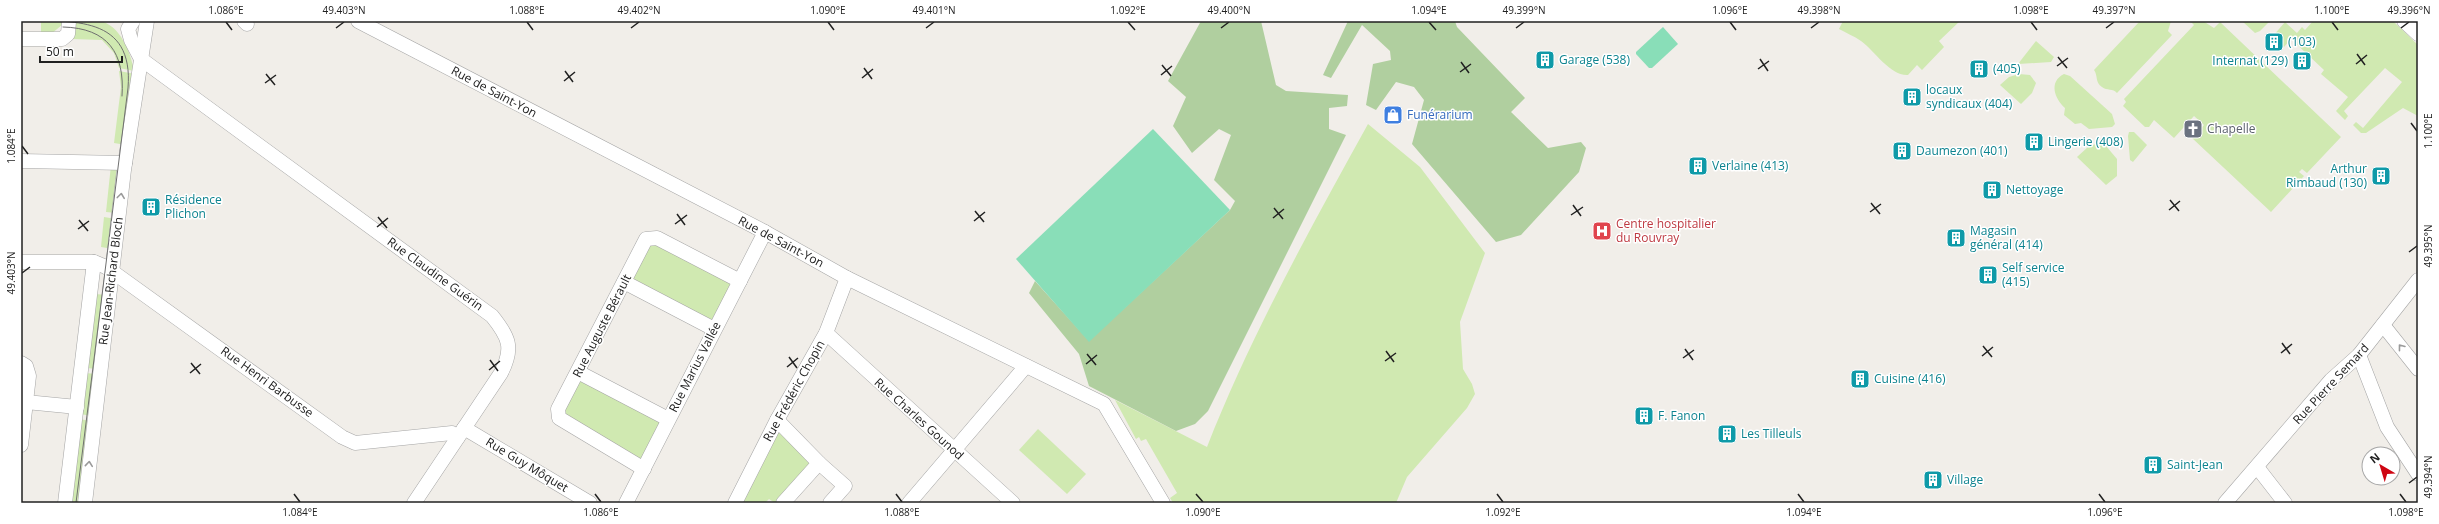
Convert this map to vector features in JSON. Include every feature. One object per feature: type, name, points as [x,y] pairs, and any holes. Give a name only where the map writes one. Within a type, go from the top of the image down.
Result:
[{"type":"street","points":[[21,39],[62,39],[68,34],[69,21]]},
{"type":"street","name":"Rue de Saint-Yon","points":[[358,21],[766,232],[848,278],[1107,407],[1163,503]]},
{"type":"street","points":[[2404,21],[2418,34]]},
{"type":"street","points":[[141,59],[131,40],[127,24],[145,23]]},
{"type":"street","name":"Rue Jean-Richard Bloch","points":[[85,503],[125,163],[145,23]]},
{"type":"street","name":"Rue Claudine Guérin","points":[[141,59],[492,316],[507,334],[509,350],[507,362],[414,503]]},
{"type":"street","points":[[21,161],[110,161],[125,163]]},
{"type":"street","name":"Rue Marius Vallée","points":[[626,503],[714,329],[766,232]]},
{"type":"street","name":"Rue Auguste Bérault","points":[[644,469],[559,418],[558,409],[646,239],[657,238],[740,281]]},
{"type":"street","points":[[21,262],[94,262]]},
{"type":"street","name":"Rue Jean-Richard Bloch","points":[[65,503],[94,262]]},
{"type":"street","name":"Rue Henri Barbusse","points":[[94,262],[113,271],[342,437],[355,443],[461,432]]},
{"type":"street","name":"Rue Frédéric Chopin","points":[[735,503],[777,420],[826,333],[848,278]]},
{"type":"street","name":"Rue Pierre Semard","points":[[2225,503],[2331,380],[2359,355],[2418,280]]},
{"type":"street","points":[[624,282],[714,329]]},
{"type":"street","points":[[2383,325],[2418,369]]},
{"type":"street","name":"Rue Charles Gounod","points":[[826,333],[954,451],[1013,503]]},
{"type":"street","points":[[2359,355],[2387,427],[2418,474]]},
{"type":"street","points":[[21,363],[26,366],[29,376],[21,445]]},
{"type":"street","points":[[908,503],[1026,366]]},
{"type":"street","points":[[578,372],[668,420]]},
{"type":"street","points":[[26,402],[77,407]]},
{"type":"street","points":[[777,420],[845,486],[830,503]]},
{"type":"street","name":"Rue Guy Môquet","points":[[461,432],[590,503]]},
{"type":"street","points":[[782,503],[819,462]]},
{"type":"street","points":[[2257,467],[2285,503]]},
{"type":"green space","points":[[41,21],[62,21],[62,25],[51,34],[41,34]]},
{"type":"green space","points":[[76,21],[99,21],[106,23],[119,33],[127,48],[134,71],[119,68],[114,53],[102,40],[72,39],[74,23]]},
{"type":"green space","points":[[1201,21],[1261,21],[1276,85],[1286,91],[1348,95],[1347,106],[1329,108],[1329,129],[1346,135],[1208,411],[1195,424],[1176,431],[1089,386],[1079,354],[1029,293],[1035,281],[1089,341],[1230,210],[1235,201],[1214,180],[1231,135],[1219,129],[1192,153],[1173,126],[1186,97],[1168,81]]},
{"type":"green space","points":[[1348,21],[1455,21],[1457,27],[1525,98],[1511,112],[1548,148],[1581,142],[1586,148],[1579,172],[1521,235],[1496,242],[1412,144],[1424,100],[1414,87],[1396,82],[1376,110],[1366,105],[1373,64],[1391,60],[1390,51],[1362,25],[1331,78],[1323,75]]},
{"type":"green space","points":[[1843,21],[1960,21],[1939,41],[1944,47],[1922,70],[1917,65],[1908,75],[1895,72],[1861,41],[1839,29]]},
{"type":"green space","points":[[2140,21],[2171,21],[2168,31],[2172,35],[2117,93],[2104,88],[2098,83],[2094,70]]},
{"type":"green space","points":[[2190,21],[2203,21],[2214,28],[2220,22],[2341,137],[2307,173],[2302,169],[2299,172],[2304,176],[2271,212],[2192,138],[2204,125],[2194,116],[2174,138],[2154,120],[2149,127],[2145,127],[2123,106],[2126,102],[2124,99],[2194,25]]},
{"type":"green space","points":[[2242,21],[2270,21],[2260,31],[2255,33]]},
{"type":"green space","points":[[2313,21],[2393,21],[2418,45],[2418,116],[2403,108],[2366,133],[2361,133],[2353,125],[2356,122],[2363,128],[2402,82],[2385,68],[2344,111],[2348,116],[2345,120],[2336,111],[2348,97],[2321,74],[2324,70],[2291,39],[2284,47],[2273,36],[2285,22],[2297,33],[2302,27],[2305,30]]},
{"type":"green space","points":[[1663,27],[1678,44],[1652,68],[1649,68],[1636,54],[1636,52]]},
{"type":"green space","points":[[2036,41],[2054,57],[2051,62],[2018,64]]},
{"type":"green space","points":[[119,71],[135,74],[126,145],[114,143],[121,87]]},
{"type":"green space","points":[[2019,74],[2030,75],[2036,83],[2032,93],[2021,104],[2000,85],[2009,77]]},
{"type":"green space","points":[[2064,74],[2070,76],[2112,114],[2115,124],[2112,127],[2089,129],[2081,123],[2075,124],[2064,115],[2065,108],[2058,100],[2055,86],[2059,77]]},
{"type":"green space","points":[[1368,124],[1420,167],[1485,253],[1460,322],[1463,369],[1472,384],[1475,394],[1467,408],[1407,477],[1396,503],[1173,503],[1170,498],[1177,493],[1146,439],[1141,441],[1139,437],[1136,439],[1115,400],[1207,447],[1224,405],[1262,323],[1303,243]]},
{"type":"green space","points":[[1153,129],[1230,210],[1089,342],[1016,259]]},
{"type":"green space","points":[[2129,132],[2134,132],[2147,145],[2133,162],[2130,160]]},
{"type":"green space","points":[[2098,143],[2106,146],[2117,159],[2117,176],[2106,185],[2077,157],[2088,147]]},
{"type":"green space","points":[[111,165],[119,167],[117,213],[106,212]]},
{"type":"green space","points":[[104,217],[116,219],[113,249],[101,247]]},
{"type":"green space","points":[[650,242],[732,283],[710,323],[629,280]]},
{"type":"green space","points":[[95,294],[107,295],[98,369],[86,368]]},
{"type":"green space","points":[[85,373],[97,374],[92,416],[80,414]]},
{"type":"green space","points":[[580,378],[661,420],[640,461],[562,416]]},
{"type":"green space","points":[[79,419],[91,421],[80,503],[68,503]]},
{"type":"green space","points":[[1038,429],[1086,474],[1067,494],[1019,450]]},
{"type":"green space","points":[[778,432],[809,459],[809,465],[775,503],[769,499],[765,503],[741,503]]},
{"type":"tram line","points":[[21,21],[60,21],[96,27],[110,35],[121,47],[127,64],[128,88],[76,503]]},
{"type":"tram line","points":[[63,27],[79,28],[92,32],[102,38],[110,46],[117,56],[120,67],[122,96]]},
{"type":"place","name":"(103)","points":[[2274,42]]},
{"type":"place","name":"Garage (538)","points":[[1545,60]]},
{"type":"place","name":"Internat (129)","points":[[2302,61]]},
{"type":"place","name":"(405)","points":[[1979,69]]},
{"type":"place","name":"locaux syndicaux (404)","points":[[1912,97]]},
{"type":"place","name":"Funérarium","points":[[1393,115]]},
{"type":"place","name":"Chapelle","points":[[2193,129]]},
{"type":"place","name":"Lingerie (408)","points":[[2034,142]]},
{"type":"place","name":"Daumezon (401)","points":[[1902,151]]},
{"type":"place","name":"Verlaine (413)","points":[[1698,166]]},
{"type":"place","name":"Arthur Rimbaud (130)","points":[[2381,176]]},
{"type":"place","name":"Nettoyage","points":[[1992,190]]},
{"type":"place","name":"Résidence Plichon","points":[[151,207]]},
{"type":"place","name":"Centre hospitalier du Rouvray","points":[[1602,231]]},
{"type":"place","name":"Magasin général (414)","points":[[1956,238]]},
{"type":"place","name":"Self service (415)","points":[[1988,275]]},
{"type":"place","name":"Cuisine (416)","points":[[1860,379]]},
{"type":"place","name":"F. Fanon","points":[[1644,416]]},
{"type":"place","name":"Les Tilleuls","points":[[1727,434]]},
{"type":"place","name":"Saint-Jean","points":[[2153,465]]},
{"type":"place","name":"Village","points":[[1933,480]]}]
